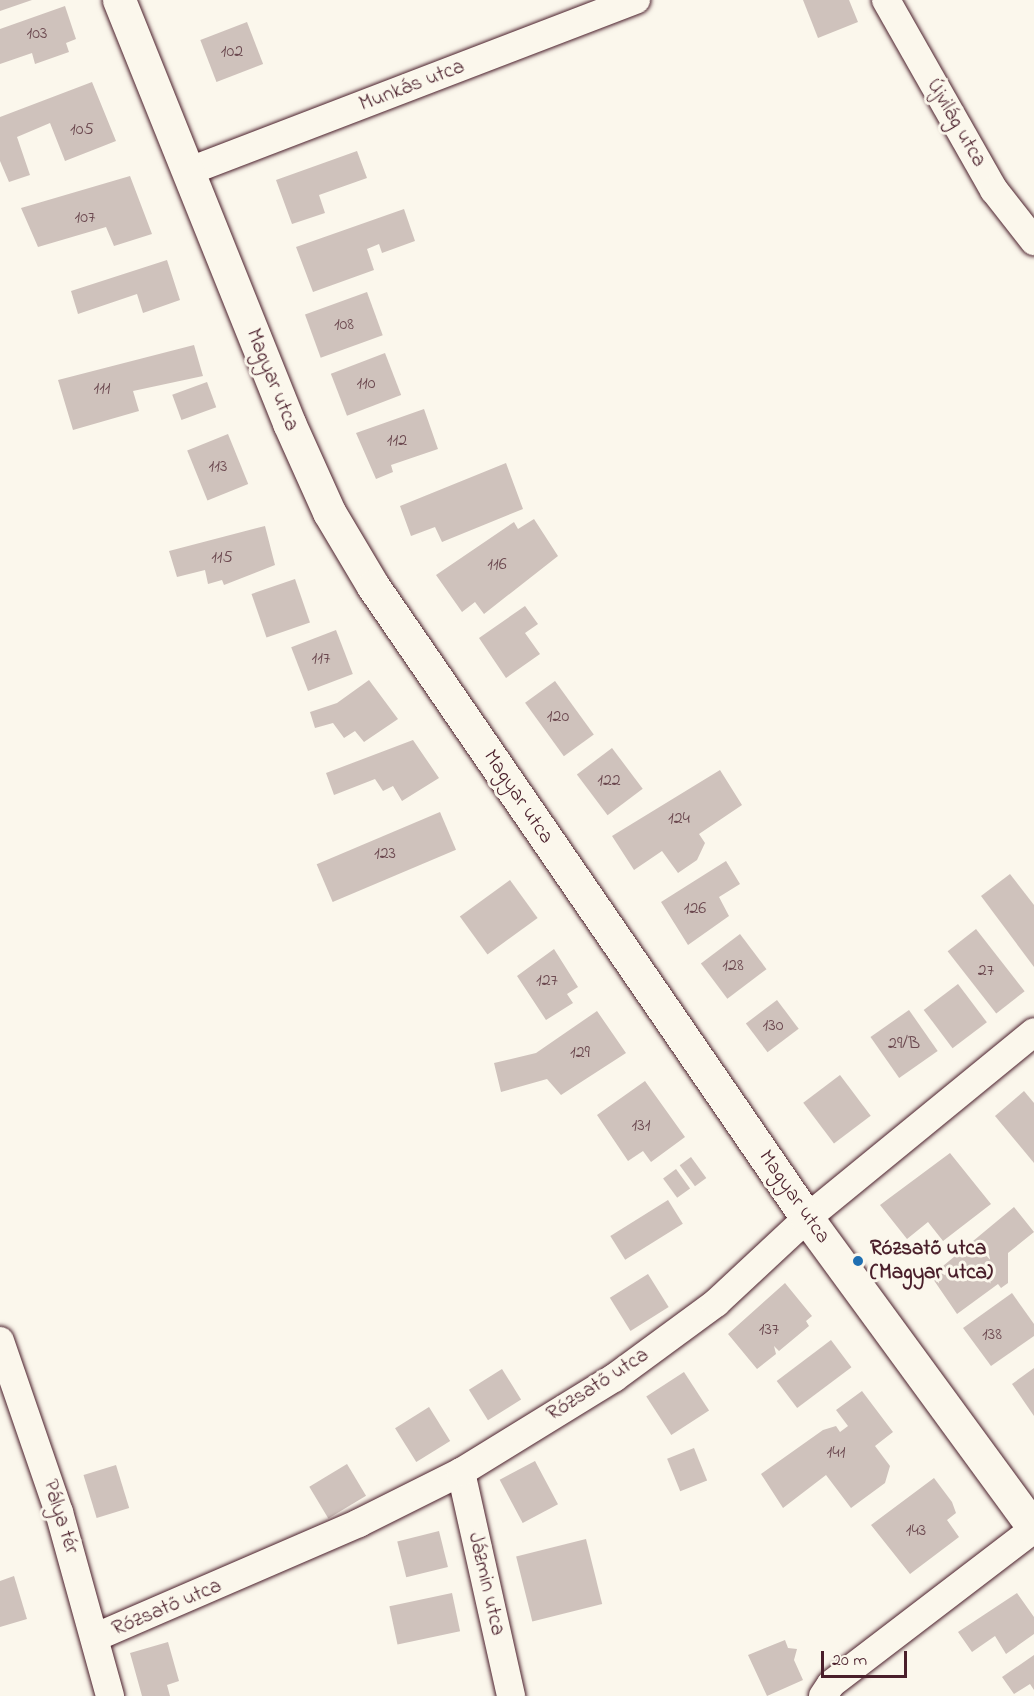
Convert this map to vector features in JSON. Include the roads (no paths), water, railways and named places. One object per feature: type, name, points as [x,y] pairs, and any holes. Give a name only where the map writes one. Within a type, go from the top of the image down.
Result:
[{"type":"street","name":"Magyar utca","points":[[119,0],[187,172],[328,512],[373,586],[807,1218],[1034,1529]]},
{"type":"street","name":"Munkás utca","points":[[187,172],[636,0]]},
{"type":"street","name":"Újvilág utca","points":[[885,0],[994,190],[1034,241]]},
{"type":"street","name":"Rózsatő utca","points":[[96,1637],[299,1551],[461,1472],[614,1378],[716,1304],[807,1218],[1034,1032]]},
{"type":"street","name":"Pálya tér","points":[[0,1341],[96,1637],[111,1696]]},
{"type":"street","name":"Jázmin utca","points":[[461,1472],[511,1696]]},
{"type":"street","points":[[823,1696],[831,1684],[1034,1529]]},
{"type":"place","name":"Rózsatő utca (Magyar utca)","points":[[858,1261]]}]
